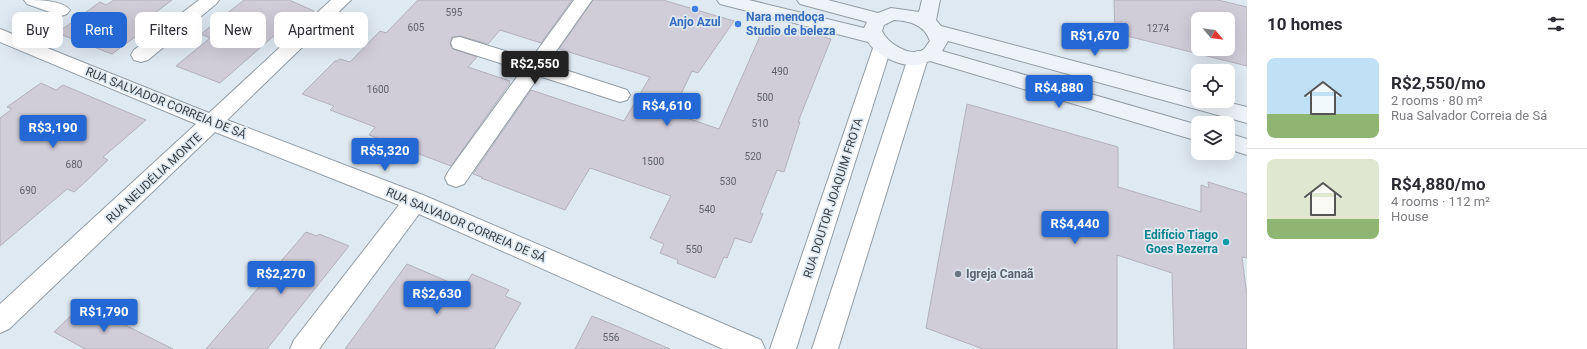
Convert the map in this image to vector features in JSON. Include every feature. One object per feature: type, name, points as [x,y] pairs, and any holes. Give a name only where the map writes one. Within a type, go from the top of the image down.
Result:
[{"type":"main road","points":[[726,0],[878,42],[899,56],[924,56],[1191,131]]},
{"type":"main road","points":[[806,0],[891,14],[909,15],[931,26],[1247,115]]},
{"type":"main road","points":[[924,56],[935,51],[939,41],[931,26],[930,0]]},
{"type":"main road","points":[[878,42],[872,30],[874,24],[884,12]]},
{"type":"main road","points":[[1235,143],[1247,147]]},
{"type":"street","points":[[33,0],[61,10]]},
{"type":"street","points":[[141,54],[210,0]]},
{"type":"street","name":"RUA NEUDÉLIA MONTE","points":[[0,321],[213,123],[342,0]]},
{"type":"street","points":[[456,178],[582,0]]},
{"type":"street","name":"RUA SALVADOR CORREIA DE SÁ","points":[[4,41],[415,202],[752,349]]},
{"type":"street","name":"RUA DOUTOR JOAQUIM FROTA","points":[[783,349],[878,42]]},
{"type":"street","points":[[460,43],[620,95]]},
{"type":"street","points":[[825,349],[924,56]]},
{"type":"street","points":[[303,349],[415,202]]},
{"type":"building","points":[[114,0],[172,0],[156,12],[135,12],[135,37],[127,43],[127,12],[86,12],[100,2],[106,5]]},
{"type":"building","points":[[244,0],[289,0],[314,11],[274,12],[274,36],[266,43],[266,12],[229,12]]},
{"type":"building","points":[[418,0],[572,0],[541,43],[500,30],[488,44],[460,36],[452,37],[450,44],[453,49],[477,57],[468,67],[510,81],[510,83],[451,166],[369,135],[375,127],[330,110],[334,106],[302,94],[335,61],[340,59],[350,62],[364,48],[368,48],[368,43],[380,31],[386,33]]},
{"type":"building","points":[[593,0],[663,0],[734,21],[698,73],[692,71],[672,113],[719,129],[764,27],[794,36],[798,30],[831,39],[798,122],[800,122],[784,172],[777,170],[760,213],[763,214],[751,243],[735,238],[727,258],[724,257],[715,278],[677,263],[678,260],[660,253],[664,244],[650,238],[671,196],[590,168],[565,210],[473,174],[531,90],[624,121],[650,77],[559,49]]},
{"type":"building","points":[[1114,0],[1218,0],[1247,7],[1247,66],[1207,56],[1235,56],[1235,12],[1191,12],[1191,52],[1115,33]]},
{"type":"building","points":[[71,23],[71,38],[63,35],[63,29]]},
{"type":"building","points":[[210,27],[210,38],[202,33]]},
{"type":"building","points":[[210,38],[210,48],[260,48],[220,83],[176,66],[198,48],[202,48],[202,45]]},
{"type":"building","points":[[96,48],[120,48],[112,54]]},
{"type":"building","points":[[41,83],[56,90],[63,85],[146,120],[103,157],[108,160],[74,192],[67,189],[0,246],[0,118],[12,109],[7,107]]},
{"type":"building","points":[[967,104],[1118,147],[1118,187],[1201,212],[1201,185],[1209,188],[1208,182],[1247,194],[1247,258],[1242,257],[1247,296],[1247,349],[1174,349],[1172,273],[1117,255],[1117,349],[983,349],[926,328]]},
{"type":"building","points":[[306,232],[317,236],[319,234],[349,246],[267,349],[206,349]]},
{"type":"building","points":[[407,264],[463,288],[472,274],[509,290],[505,296],[521,303],[494,349],[345,349]]},
{"type":"building","points":[[83,304],[173,349],[85,349],[54,332]]},
{"type":"building","points":[[592,316],[619,327],[670,349],[575,349]]},
{"type":"place","name":"Anjo Azul","points":[[695,9]]},
{"type":"place","name":"Nara mendoça Studio de beleza","points":[[738,24]]},
{"type":"place","name":"Edifício Tiago Goes Bezerra","points":[[1226,242]]},
{"type":"place","name":"Igreja Canaã","points":[[958,274]]}]
